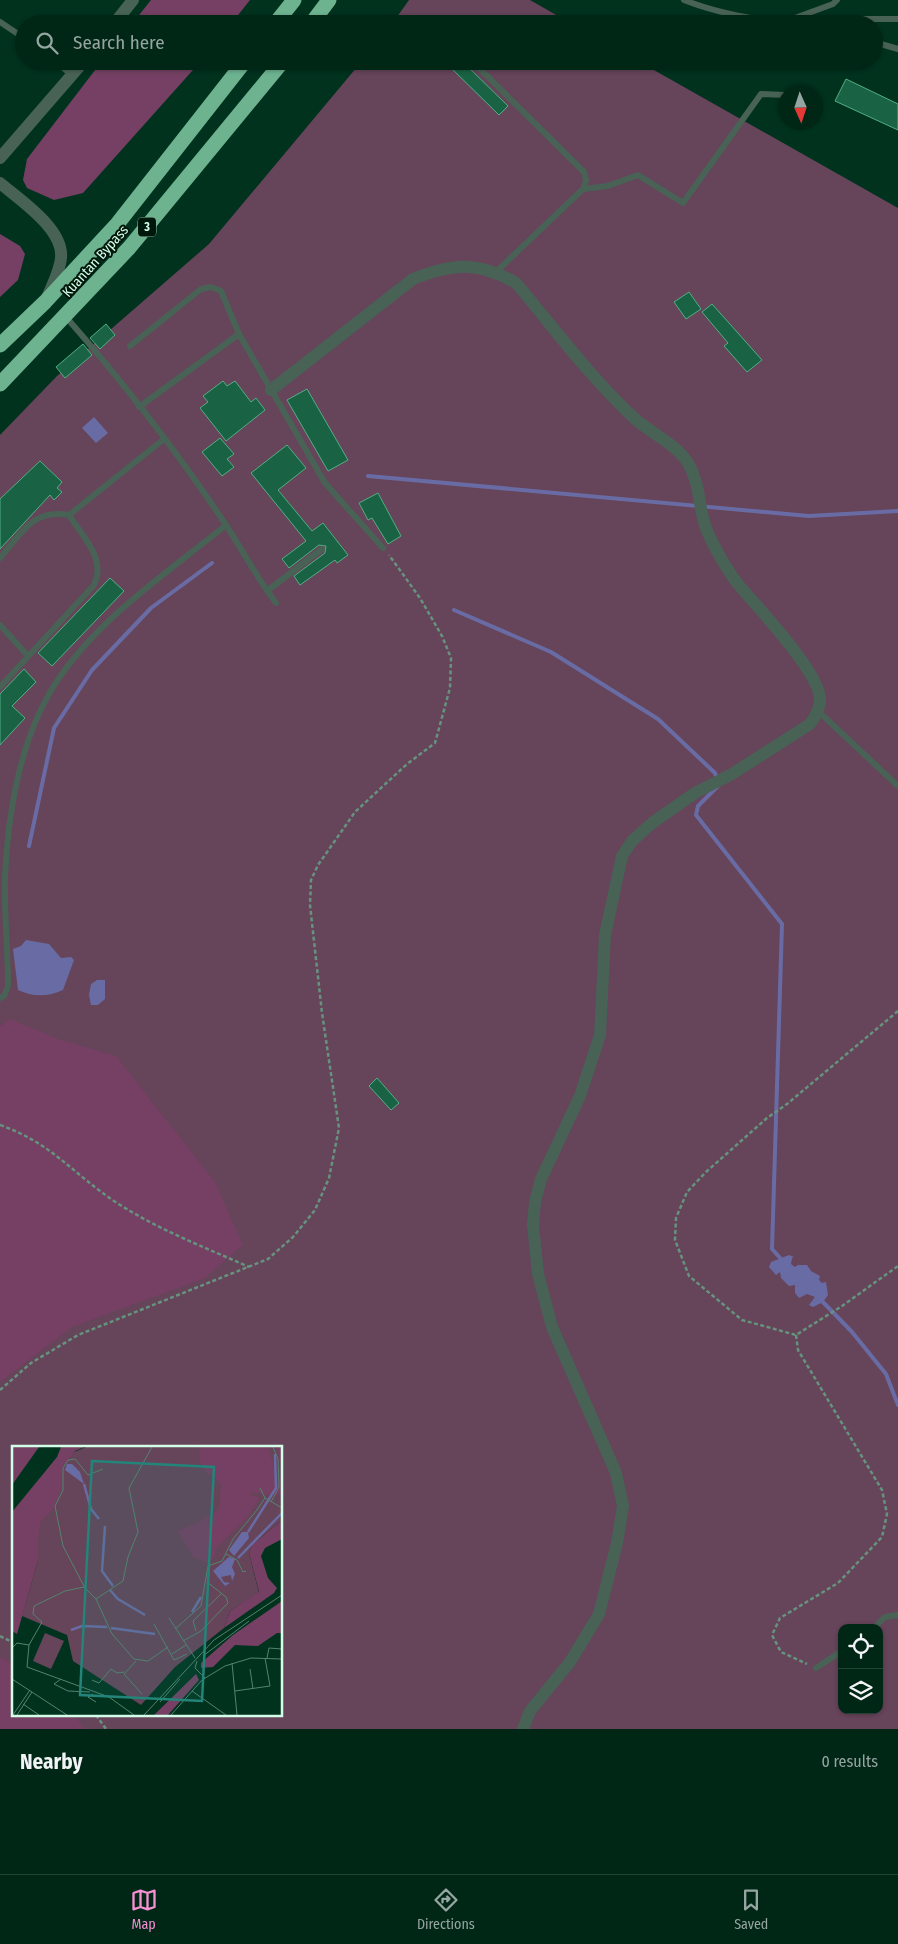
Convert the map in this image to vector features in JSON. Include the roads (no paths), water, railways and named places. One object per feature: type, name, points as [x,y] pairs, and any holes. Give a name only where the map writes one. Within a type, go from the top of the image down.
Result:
[{"type":"highway","points":[[282,15],[294,0]]},
{"type":"highway","points":[[318,15],[329,0]]},
{"type":"highway","name":"Kuantan Bypass","points":[[0,345],[45,302],[118,223],[238,70]]},
{"type":"highway","name":"Kuantan Bypass","points":[[0,384],[66,317],[136,241],[276,70]]},
{"type":"street","points":[[121,15],[133,0]]},
{"type":"street","points":[[0,158],[77,70]]},
{"type":"street","points":[[0,182],[50,227],[60,242],[62,257],[60,266],[45,302]]},
{"type":"street","points":[[272,390],[413,278],[440,268],[468,266],[496,272],[516,284],[611,395],[634,419],[676,450],[688,463],[700,490],[706,528],[736,582],[763,611],[809,671],[821,699],[818,712],[810,724],[732,774],[695,792],[652,822],[632,841],[622,856],[605,935],[600,1036],[580,1096],[541,1179],[535,1202],[533,1225],[538,1274],[552,1327],[616,1473],[623,1506],[617,1543],[599,1614],[570,1662],[530,1711],[523,1729]]},
{"type":"lane","points":[[684,0],[713,11],[731,15]]},
{"type":"lane","points":[[804,15],[833,4],[837,0]]},
{"type":"lane","points":[[883,19],[898,19]]},
{"type":"lane","points":[[0,22],[15,32]]},
{"type":"lane","points":[[883,45],[898,49]]},
{"type":"lane","points":[[66,70],[73,76]]},
{"type":"lane","points":[[481,70],[584,172],[586,180],[583,189],[496,272]]},
{"type":"lane","points":[[583,189],[608,186],[638,175],[683,203],[761,94],[778,95]]},
{"type":"lane","points":[[130,346],[201,289],[212,287],[220,292],[239,334],[326,483],[384,548]]},
{"type":"lane","points":[[66,317],[164,439],[226,525],[267,591],[276,602]]},
{"type":"lane","points":[[139,407],[239,334]]},
{"type":"lane","points":[[69,515],[164,439]]},
{"type":"lane","points":[[0,558],[32,521],[43,515],[58,513],[69,515],[99,565],[98,577],[94,585],[0,686]]},
{"type":"lane","points":[[0,998],[4,996],[8,986],[3,876],[21,767],[35,723],[55,684],[88,644],[125,608],[226,525]]},
{"type":"lane","points":[[267,591],[322,550]]},
{"type":"lane","points":[[0,625],[28,656]]},
{"type":"lane","points":[[818,712],[898,786]]},
{"type":"lane","points":[[878,1624],[886,1617],[898,1614]]},
{"type":"lane","points":[[816,1668],[838,1654]]},
{"type":"water","points":[[94,417],[108,433],[96,443],[82,428]]},
{"type":"water","points":[[26,940],[49,944],[61,958],[71,957],[74,960],[63,990],[52,994],[40,995],[18,990],[13,949],[21,946]]},
{"type":"water","points":[[97,980],[105,980],[105,999],[98,1005],[91,1005],[89,995],[91,984]]},
{"type":"water","points":[[789,1255],[794,1257],[791,1264],[795,1267],[807,1265],[811,1271],[820,1276],[819,1280],[822,1283],[826,1282],[828,1295],[823,1302],[813,1307],[809,1305],[815,1297],[807,1294],[799,1298],[795,1293],[795,1285],[789,1286],[781,1278],[780,1272],[776,1275],[769,1267],[771,1262]]},
{"type":"waterway","points":[[368,476],[809,516],[898,511]]},
{"type":"waterway","points":[[29,846],[54,728],[92,670],[151,608],[212,563]]},
{"type":"waterway","points":[[454,610],[551,652],[658,719],[715,773],[717,779]]},
{"type":"waterway","points":[[718,786],[698,806],[696,815],[782,924],[772,1249],[782,1260]]},
{"type":"waterway","points":[[820,1299],[852,1332],[886,1374],[898,1405]]}]
